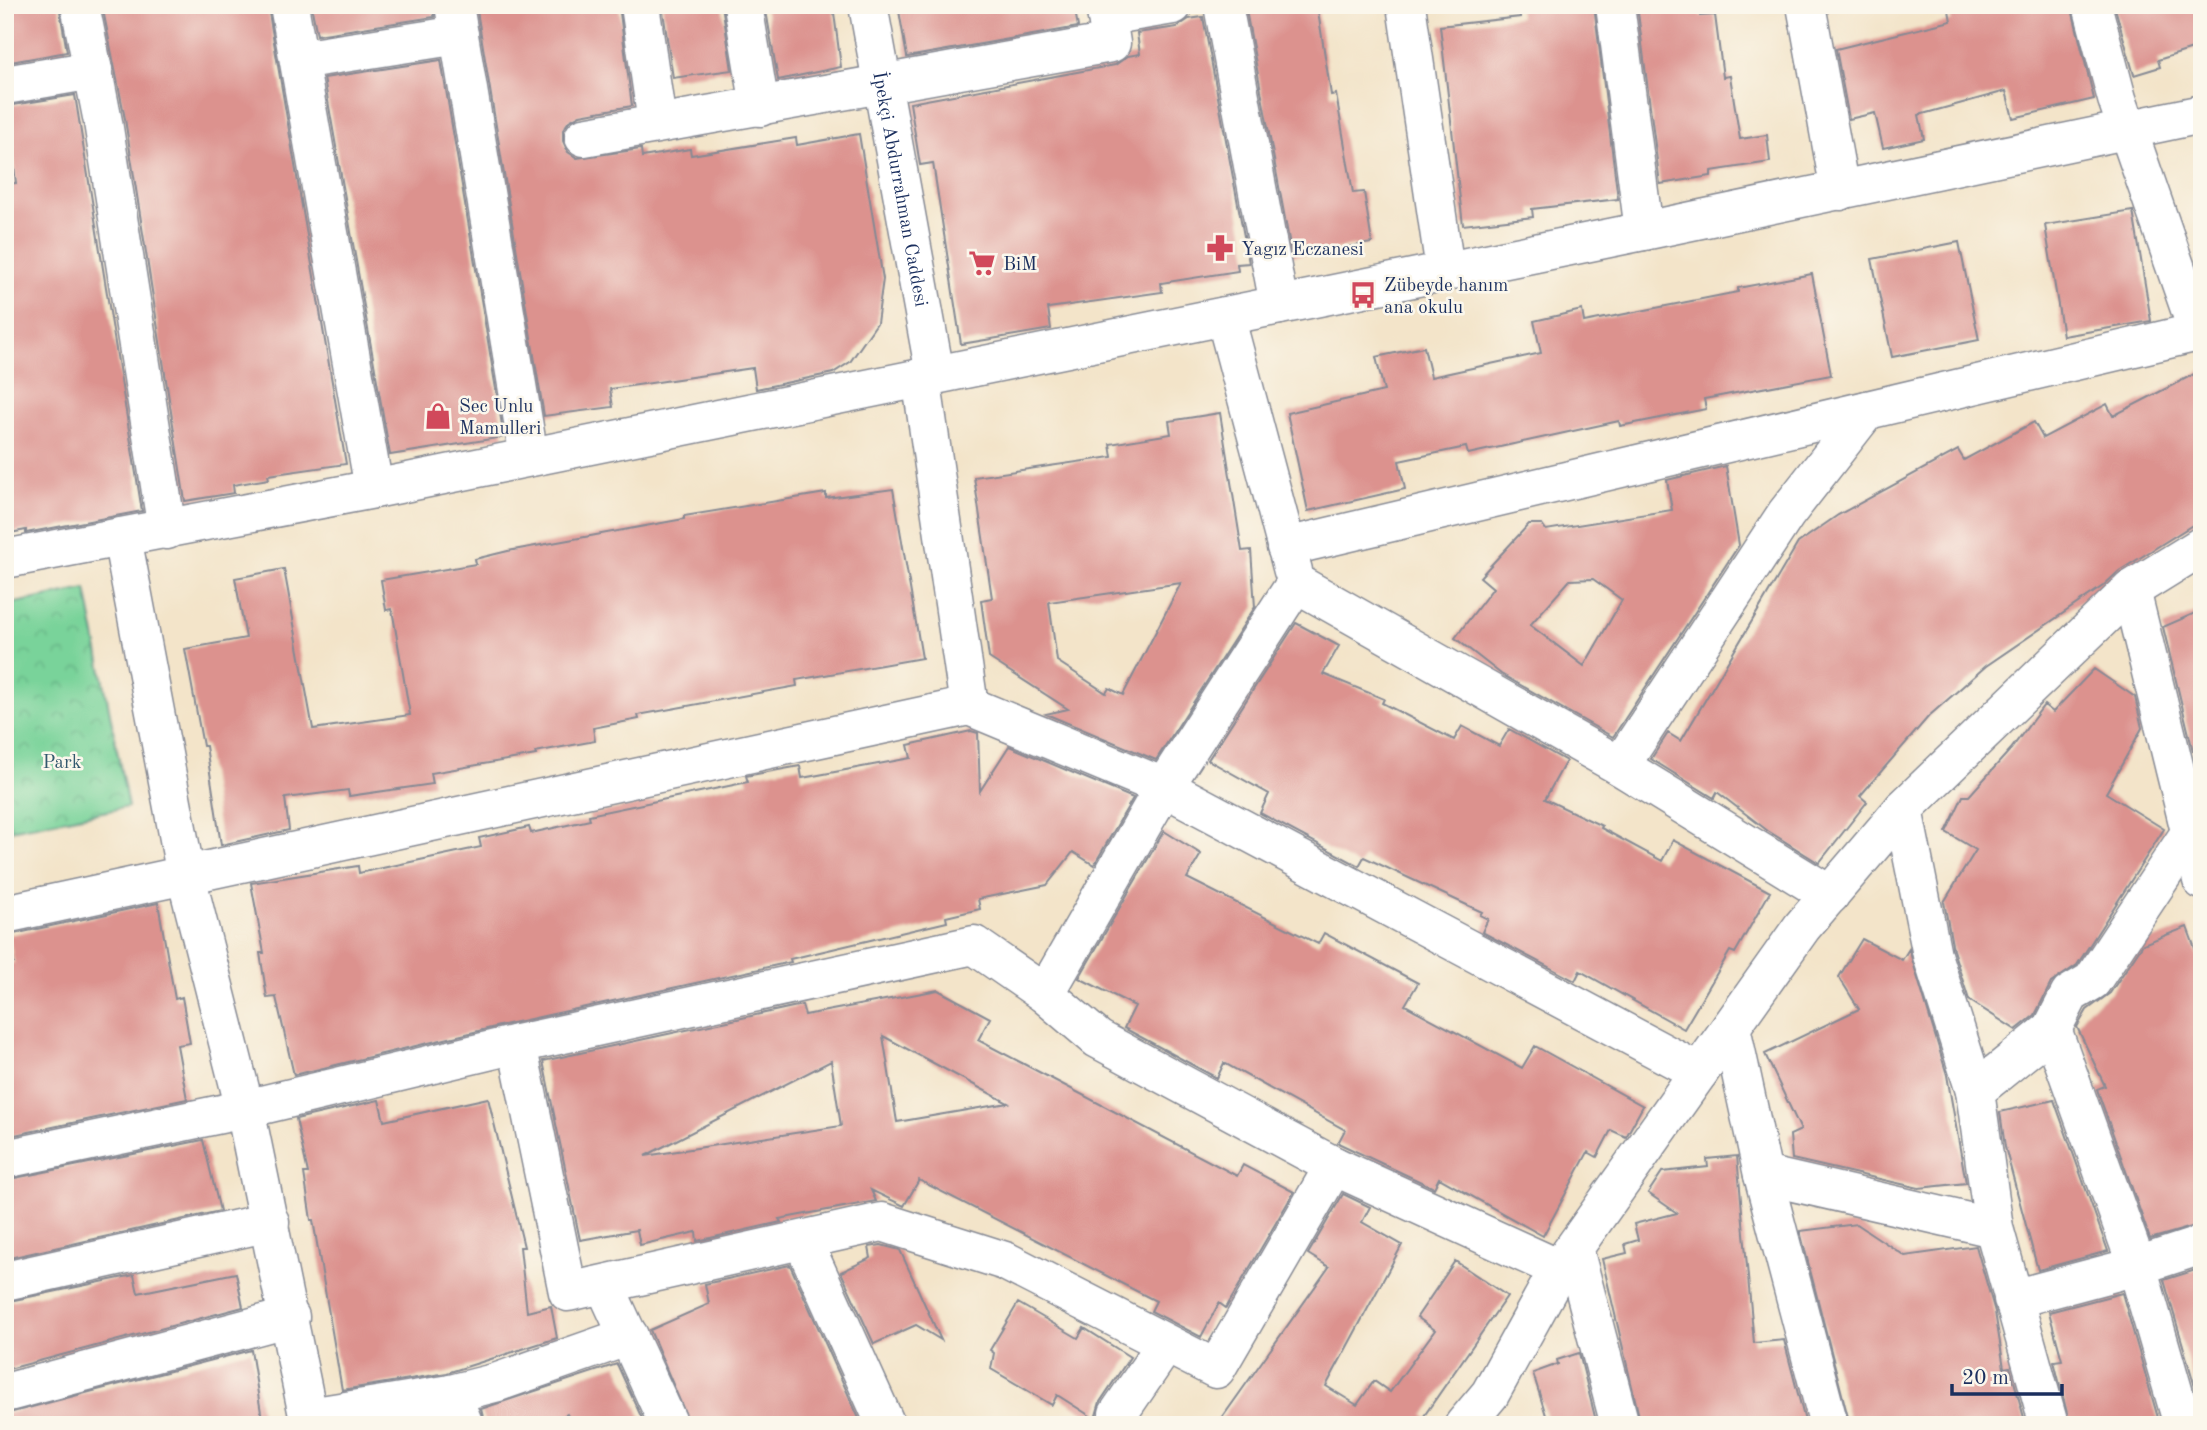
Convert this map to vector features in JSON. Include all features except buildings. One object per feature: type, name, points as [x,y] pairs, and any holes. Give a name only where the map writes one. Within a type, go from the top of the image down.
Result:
[{"type":"street","points":[[80,5],[93,70],[167,530]]},
{"type":"street","points":[[289,5],[374,489]]},
{"type":"street","points":[[640,5],[657,123]]},
{"type":"street","points":[[743,5],[760,107]]},
{"type":"street","name":"İpekçi Abdurrahman Caddesi","points":[[868,5],[928,376],[969,706]]},
{"type":"street","points":[[584,137],[1111,43],[1106,10],[1173,5]]},
{"type":"street","points":[[1223,5],[1279,305]]},
{"type":"street","points":[[1406,5],[1445,270]]},
{"type":"street","points":[[1615,5],[1644,232]]},
{"type":"street","points":[[1806,5],[1840,191]]},
{"type":"street","points":[[1286,547],[1867,410],[2200,335],[2117,99],[2092,5]]},
{"type":"street","points":[[299,60],[456,20],[529,457]]},
{"type":"street","points":[[5,85],[93,70]]},
{"type":"street","points":[[5,559],[374,489],[1445,270],[1644,232],[2202,114]]},
{"type":"street","points":[[1225,316],[1296,583],[1620,766],[1830,895]]},
{"type":"street","points":[[1620,766],[1786,514],[1867,410]]},
{"type":"street","points":[[122,537],[186,876],[245,1109],[309,1421],[457,1409],[498,1382],[629,1336]]},
{"type":"street","points":[[1464,1425],[1490,1394],[1567,1259],[1802,926],[1903,809],[2131,590],[2202,546]]},
{"type":"street","points":[[1045,994],[1164,787],[1296,583]]},
{"type":"street","points":[[2131,590],[2196,831],[2202,880]]},
{"type":"street","points":[[5,914],[969,706],[1164,787],[1699,1072]]},
{"type":"street","points":[[1903,809],[1931,955],[1975,1091],[1994,1228],[2049,1425]]},
{"type":"street","points":[[1975,1091],[2052,1029],[2070,994],[2092,981],[2196,831]]},
{"type":"street","points":[[5,1159],[245,1109],[517,1044],[974,945],[1045,994],[1098,1039],[1334,1166],[1567,1259]]},
{"type":"street","points":[[1731,1027],[1763,1175],[1829,1425]]},
{"type":"street","points":[[2052,1029],[2137,1266],[2183,1425]]},
{"type":"street","points":[[517,1044],[568,1292],[605,1286],[882,1222],[1005,1261],[1216,1369],[1334,1166]]},
{"type":"street","points":[[1763,1175],[1994,1228]]},
{"type":"street","points":[[5,1281],[270,1222]]},
{"type":"street","points":[[803,1241],[886,1425]]},
{"type":"street","points":[[2013,1298],[2137,1266],[2202,1245]]},
{"type":"street","points":[[1567,1259],[1620,1425]]},
{"type":"street","points":[[605,1286],[668,1425]]},
{"type":"street","points":[[5,1393],[289,1317]]},
{"type":"street","points":[[1119,1425],[1118,1414],[1166,1344]]},
{"type":"green space","name":"Park","points":[[86,589],[128,807],[10,830],[5,806],[5,605]]},
{"type":"place","name":"Yagız Eczanesi","points":[[1220,248]]},
{"type":"place","name":"BiM","points":[[982,263]]},
{"type":"place","name":"Zübeyde hanım ana okulu","points":[[1363,295]]},
{"type":"place","name":"Sec Unlu Mamulleri","points":[[438,416]]}]
